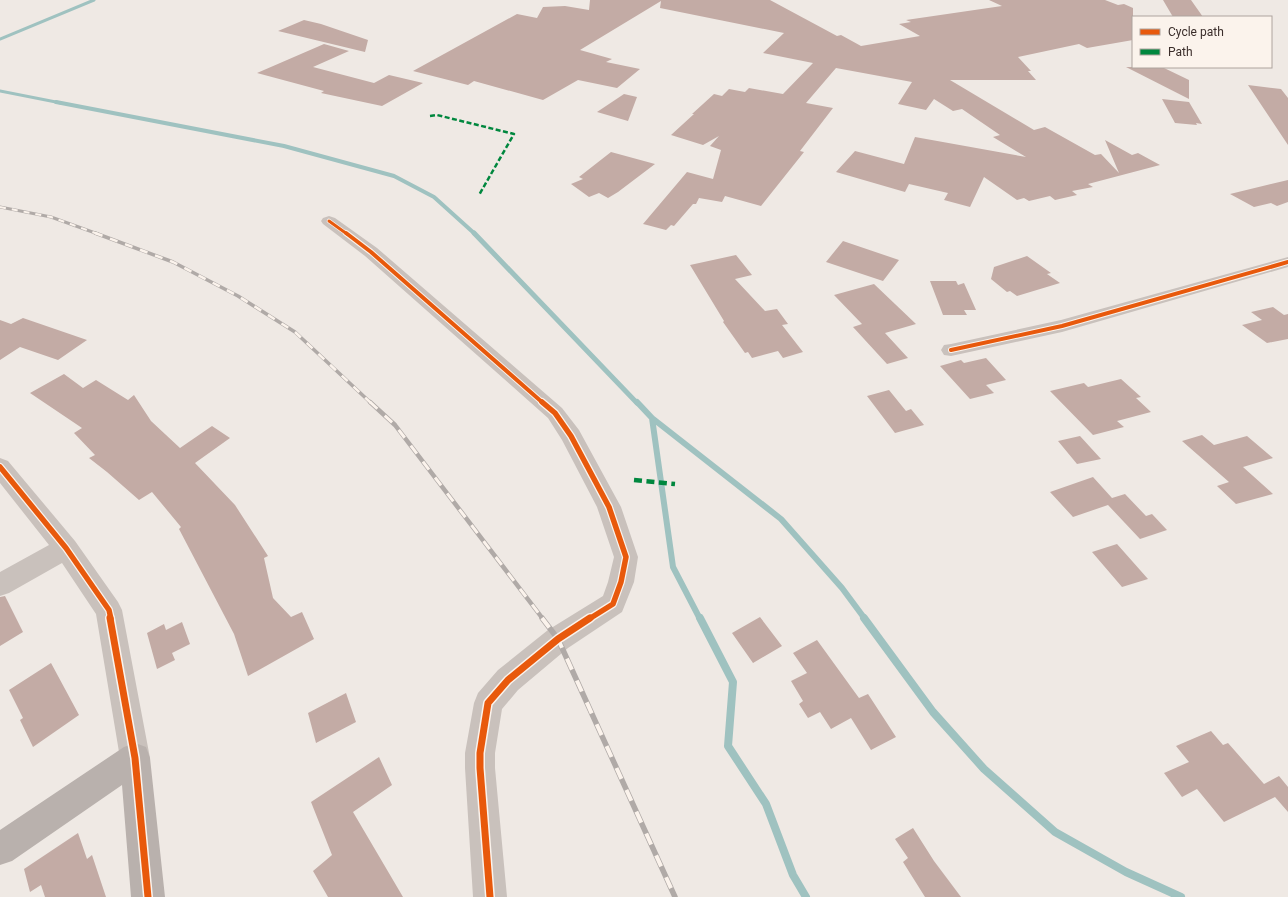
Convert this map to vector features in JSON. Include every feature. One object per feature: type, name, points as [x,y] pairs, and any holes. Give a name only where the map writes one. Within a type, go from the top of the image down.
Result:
[{"type":"street","points":[[329,221],[371,252],[555,413],[571,436],[609,507],[626,557],[621,582],[613,604],[558,639],[508,680],[488,703],[480,753],[480,768],[490,897]]},
{"type":"street","points":[[951,350],[1062,326],[1288,262]]},
{"type":"street","points":[[0,466],[66,548],[109,610],[135,758],[148,897]]},
{"type":"street","points":[[0,586],[66,548]]},
{"type":"street","points":[[0,849],[135,758]]},
{"type":"building","points":[[590,0],[770,0],[837,36],[841,35],[861,46],[920,36],[899,24],[911,22],[906,20],[1002,6],[989,0],[1105,0],[1118,5],[1124,4],[1133,8],[1132,40],[1087,48],[1079,44],[1018,57],[1031,71],[1028,71],[1036,80],[950,80],[1034,130],[1045,127],[1095,155],[1101,154],[1119,173],[1105,140],[1132,155],[1138,153],[1160,165],[1088,184],[1093,187],[1072,191],[1077,195],[1055,200],[1050,196],[1029,201],[1024,198],[1017,200],[984,177],[970,207],[944,200],[948,193],[909,184],[905,192],[836,172],[855,151],[904,164],[915,137],[1026,157],[993,137],[1000,135],[962,109],[953,111],[934,99],[926,110],[898,104],[912,82],[836,68],[806,103],[833,108],[800,151],[804,152],[761,206],[725,196],[722,202],[699,198],[696,204],[693,204],[674,226],[671,225],[666,230],[643,224],[687,172],[713,179],[721,150],[710,146],[719,136],[703,145],[671,135],[694,114],[692,114],[714,94],[722,96],[729,89],[745,92],[749,88],[783,94],[813,63],[763,53],[784,33],[660,8],[661,1],[580,50],[612,59],[606,62],[640,69],[617,88],[578,80],[543,100],[474,81],[468,85],[413,71],[517,14],[537,18],[543,7],[565,6],[589,10]]},
{"type":"building","points":[[1163,0],[1191,0],[1202,16],[1172,16]]},
{"type":"building","points":[[304,20],[321,24],[368,40],[365,52],[278,31]]},
{"type":"building","points":[[324,44],[349,51],[313,67],[374,83],[389,75],[423,83],[382,106],[321,93],[324,91],[257,73]]},
{"type":"building","points":[[1126,67],[1164,68],[1189,80],[1189,99]]},
{"type":"building","points":[[1248,85],[1281,89],[1288,98],[1288,145]]},
{"type":"building","points":[[624,94],[637,97],[628,121],[597,112]]},
{"type":"building","points":[[1162,99],[1189,102],[1202,124],[1175,123]]},
{"type":"building","points":[[611,152],[655,164],[608,198],[599,193],[589,197],[571,184],[583,179],[579,177]]},
{"type":"building","points":[[1288,180],[1288,202],[1277,206],[1271,203],[1254,207],[1230,194]]},
{"type":"building","points":[[843,241],[899,260],[883,281],[826,262]]},
{"type":"building","points":[[736,255],[752,275],[735,279],[765,311],[777,309],[788,324],[782,325],[803,352],[783,358],[778,351],[752,358],[748,352],[745,353],[723,322],[724,321],[690,265]]},
{"type":"building","points":[[1027,256],[1051,273],[1047,274],[1060,283],[1017,296],[1010,291],[1007,292],[991,279],[994,267]]},
{"type":"building","points":[[930,281],[956,281],[958,285],[964,283],[976,310],[964,310],[967,315],[943,315]]},
{"type":"building","points":[[874,284],[916,324],[885,333],[908,358],[887,364],[853,327],[862,324],[834,295]]},
{"type":"building","points":[[1273,307],[1284,315],[1288,314],[1288,339],[1267,343],[1242,325],[1262,320],[1251,312]]},
{"type":"building","points":[[23,318],[87,340],[58,360],[20,347],[0,360],[0,320],[11,324]]},
{"type":"building","points":[[986,358],[1006,380],[986,385],[994,393],[970,399],[940,366],[961,360],[964,363]]},
{"type":"building","points":[[64,374],[83,388],[96,380],[128,400],[134,395],[151,421],[180,448],[212,426],[230,438],[195,463],[235,505],[268,556],[264,558],[273,598],[291,617],[302,612],[314,639],[248,676],[234,634],[179,529],[181,527],[152,492],[139,500],[89,458],[95,455],[74,433],[82,428],[30,393]]},
{"type":"building","points":[[1121,379],[1141,397],[1136,398],[1151,412],[1117,421],[1124,427],[1093,435],[1050,391],[1084,383],[1088,387]]},
{"type":"building","points":[[889,390],[906,411],[911,409],[924,425],[895,433],[867,396]]},
{"type":"building","points":[[1202,435],[1214,445],[1247,436],[1273,458],[1243,467],[1273,494],[1236,504],[1217,486],[1229,482],[1182,441]]},
{"type":"building","points":[[1080,436],[1101,459],[1077,464],[1058,441]]},
{"type":"building","points":[[1093,477],[1112,498],[1125,494],[1146,516],[1152,514],[1167,530],[1140,539],[1108,505],[1073,517],[1050,492]]},
{"type":"building","points":[[1117,544],[1148,579],[1122,587],[1092,552]]},
{"type":"building","points":[[5,596],[23,632],[0,646],[0,597]]},
{"type":"building","points":[[760,617],[782,646],[753,663],[732,633]]},
{"type":"building","points":[[182,622],[190,644],[172,653],[175,660],[157,669],[147,633],[164,624],[166,630]]},
{"type":"building","points":[[817,640],[859,698],[868,694],[896,737],[871,750],[851,718],[831,729],[820,712],[808,718],[799,704],[803,701],[791,681],[807,673],[793,653]]},
{"type":"building","points":[[51,663],[79,715],[33,747],[20,720],[23,718],[9,690]]},
{"type":"building","points":[[346,693],[356,722],[316,743],[308,713]]},
{"type":"building","points":[[1211,731],[1223,745],[1228,743],[1264,784],[1279,776],[1288,787],[1288,812],[1275,797],[1224,822],[1197,789],[1182,797],[1164,773],[1189,762],[1176,746]]},
{"type":"building","points":[[379,757],[392,785],[353,812],[403,897],[328,897],[313,871],[332,855],[311,802]]},
{"type":"building","points":[[913,828],[934,861],[961,897],[925,897],[903,862],[908,858],[895,839]]},
{"type":"building","points":[[78,833],[87,859],[92,855],[106,897],[45,897],[41,885],[30,892],[24,869]]},
{"type":"waterway","points":[[0,39],[94,0]]},
{"type":"waterway","points":[[0,91],[61,103]]},
{"type":"waterway","points":[[56,102],[284,146],[394,176],[434,197],[475,234]]},
{"type":"waterway","points":[[475,234],[637,403]]},
{"type":"waterway","points":[[637,402],[652,418]]},
{"type":"waterway","points":[[652,418],[781,519],[842,588],[865,619]]},
{"type":"waterway","points":[[652,418],[673,567],[700,619]]},
{"type":"waterway","points":[[700,618],[733,682],[728,746],[766,804],[793,875],[806,897]]},
{"type":"waterway","points":[[864,618],[933,712],[984,769],[1055,832],[1126,872],[1181,897]]},
{"type":"railway","points":[[0,207],[51,217],[98,234]]},
{"type":"railway","points":[[95,233],[173,262],[238,296],[295,332],[371,403]]},
{"type":"railway","points":[[370,402],[395,425],[543,619]]},
{"type":"railway","points":[[542,618],[558,639],[675,897]]},
{"type":"marked path","points":[[430,116],[437,115],[514,134],[479,195]]},
{"type":"marked path","points":[[634,480],[675,484]]},
{"type":"cycle path","points":[[329,221],[371,252],[555,413],[571,436],[609,507],[626,557],[621,582],[613,604],[558,639],[508,680],[488,703],[480,753],[480,768],[490,897]]},
{"type":"cycle path","points":[[951,350],[1062,326],[1288,262]]},
{"type":"cycle path","points":[[0,467],[66,548],[109,610],[135,758],[148,897]]}]
